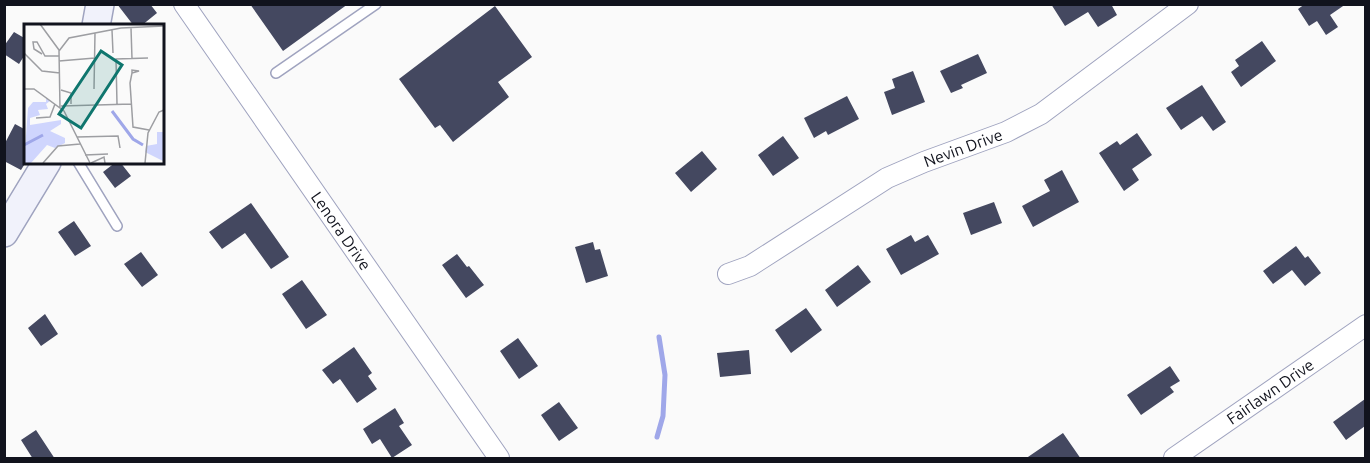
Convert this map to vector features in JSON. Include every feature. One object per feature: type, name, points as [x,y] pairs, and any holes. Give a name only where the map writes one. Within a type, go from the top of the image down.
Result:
[{"type":"street","points":[[96,24],[100,4]]},
{"type":"street","name":"Lenora Drive","points":[[184,4],[499,459]]},
{"type":"street","name":"Nevin Drive","points":[[728,274],[750,266],[887,178],[1006,132],[1041,114],[1188,4]]},
{"type":"street","points":[[4,233],[46,164]]},
{"type":"street","name":"Fairlawn Drive","points":[[1174,459],[1365,325]]},
{"type":"lane","points":[[276,73],[376,4]]},
{"type":"lane","points":[[79,164],[117,226]]},
{"type":"building","points":[[117,4],[150,4],[157,13],[143,24],[132,24]]},
{"type":"building","points":[[250,4],[348,4],[283,51]]},
{"type":"building","points":[[1051,4],[1111,4],[1117,15],[1098,27],[1088,12],[1065,26]]},
{"type":"building","points":[[1305,4],[1346,4],[1330,15],[1338,27],[1326,35],[1317,21],[1309,26],[1298,9]]},
{"type":"building","points":[[495,6],[532,57],[498,82],[509,97],[453,142],[440,125],[435,128],[399,79]]},
{"type":"building","points":[[14,32],[24,38],[24,56],[19,64],[4,54],[4,46]]},
{"type":"building","points":[[1262,41],[1276,61],[1241,87],[1231,72],[1239,66],[1235,60]]},
{"type":"building","points":[[978,54],[987,73],[961,85],[963,88],[951,93],[940,71]]},
{"type":"building","points":[[913,71],[925,102],[892,115],[884,92],[895,88],[892,79]]},
{"type":"building","points":[[1202,85],[1226,122],[1213,131],[1202,116],[1181,130],[1166,108]]},
{"type":"building","points":[[847,96],[859,119],[828,135],[826,131],[814,138],[804,118]]},
{"type":"building","points":[[15,124],[24,129],[25,164],[21,170],[4,161],[4,145]]},
{"type":"building","points":[[1137,133],[1152,155],[1132,169],[1139,180],[1124,191],[1099,153],[1117,141],[1120,145]]},
{"type":"building","points":[[783,136],[799,158],[773,176],[758,155]]},
{"type":"building","points":[[702,151],[717,169],[691,192],[675,173]]},
{"type":"building","points":[[113,164],[122,164],[131,176],[115,188],[103,172]]},
{"type":"building","points":[[1062,170],[1079,202],[1033,227],[1022,206],[1050,191],[1044,180]]},
{"type":"building","points":[[994,202],[1002,223],[971,235],[963,213]]},
{"type":"building","points":[[251,203],[289,257],[271,269],[245,233],[222,249],[209,232]]},
{"type":"building","points":[[74,221],[91,246],[75,256],[58,232]]},
{"type":"building","points":[[911,235],[915,242],[928,235],[939,254],[901,275],[886,249]]},
{"type":"building","points":[[593,242],[595,250],[600,249],[608,276],[586,283],[575,247]]},
{"type":"building","points":[[1296,246],[1305,258],[1308,256],[1321,273],[1305,286],[1292,270],[1273,284],[1263,271]]},
{"type":"building","points":[[141,252],[158,275],[142,287],[124,264]]},
{"type":"building","points":[[457,254],[484,285],[466,298],[442,265]]},
{"type":"building","points":[[858,265],[871,282],[837,307],[825,290]]},
{"type":"building","points":[[302,280],[327,315],[306,329],[282,294]]},
{"type":"building","points":[[806,308],[822,330],[791,353],[775,330]]},
{"type":"building","points":[[45,314],[58,334],[41,346],[28,328]]},
{"type":"building","points":[[518,338],[538,366],[519,379],[500,351]]},
{"type":"building","points":[[354,347],[372,373],[368,376],[377,389],[357,403],[340,379],[333,384],[322,370]]},
{"type":"building","points":[[749,350],[751,374],[720,377],[717,353]]},
{"type":"building","points":[[1170,366],[1180,381],[1170,387],[1174,392],[1141,415],[1127,395]]},
{"type":"building","points":[[1365,399],[1365,426],[1346,440],[1333,422]]},
{"type":"building","points":[[559,402],[578,428],[559,441],[541,415]]},
{"type":"building","points":[[395,408],[404,423],[399,426],[412,445],[392,458],[380,439],[372,444],[363,429]]},
{"type":"building","points":[[36,430],[55,459],[33,459],[21,440]]},
{"type":"building","points":[[1063,433],[1081,459],[1025,459]]},
{"type":"waterway","points":[[657,437],[663,416],[665,375],[659,337]]}]
